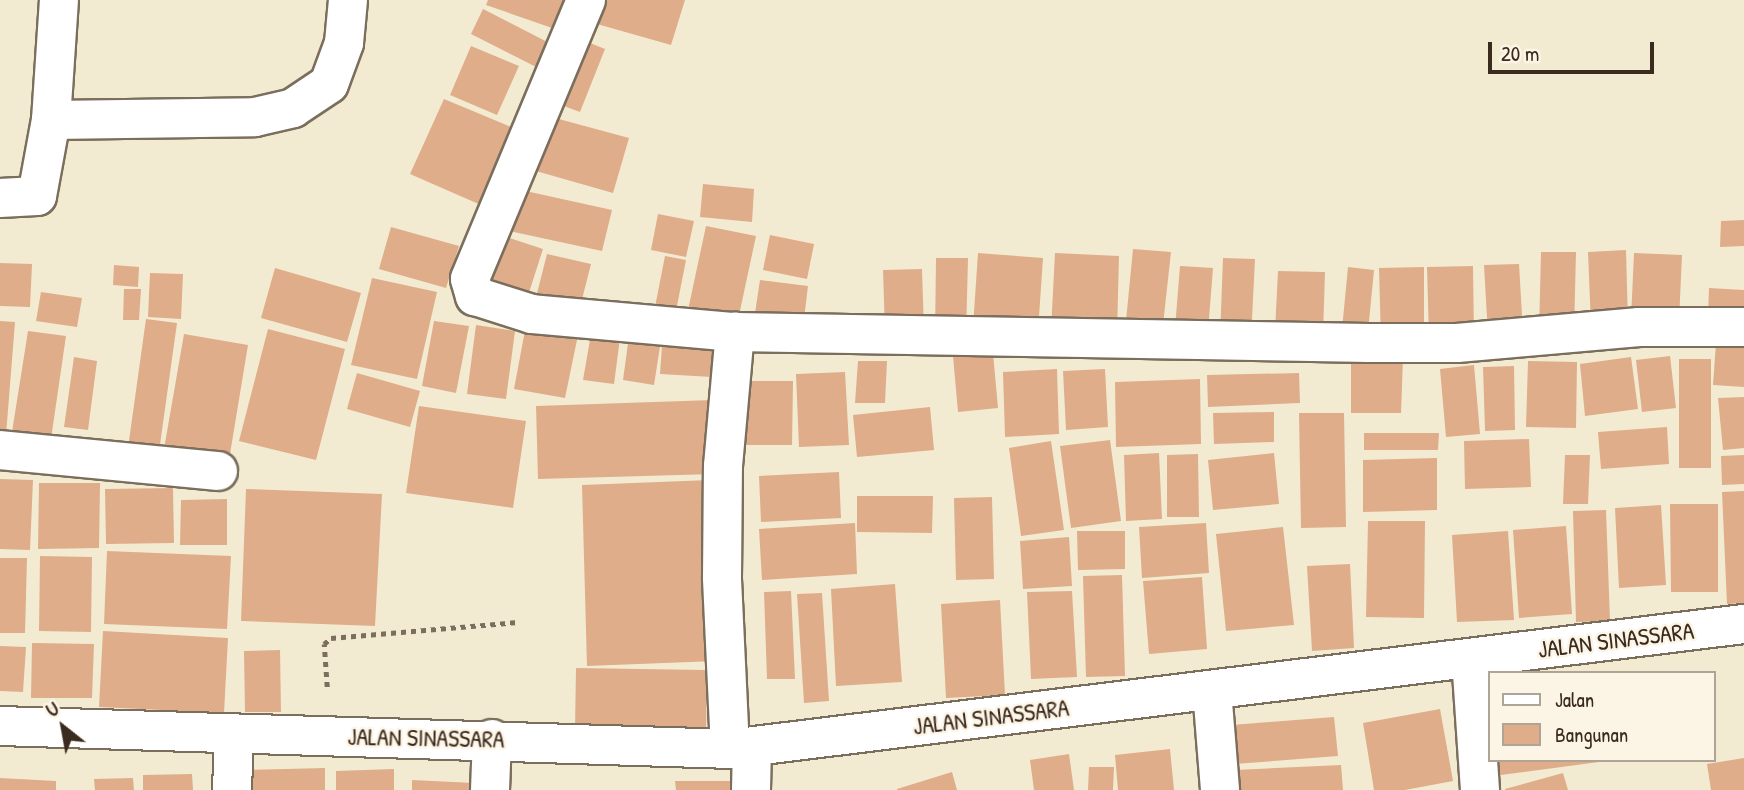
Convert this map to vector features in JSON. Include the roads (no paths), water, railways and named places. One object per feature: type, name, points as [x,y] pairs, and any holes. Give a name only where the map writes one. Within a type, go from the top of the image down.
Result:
[{"type":"street","points":[[18,197],[51,120],[59,0]]},
{"type":"street","points":[[51,120],[241,118],[293,108],[330,84],[344,43],[348,0]]},
{"type":"street","points":[[586,0],[470,279],[471,294],[551,317],[735,332],[1432,343],[1639,327],[1744,327]]},
{"type":"street","points":[[735,332],[723,466],[722,577],[741,748],[751,790]]},
{"type":"street","points":[[0,450],[218,471]]},
{"type":"street","name":"JALAN SINASSARA","points":[[0,726],[741,748],[1744,624]]},
{"type":"street","points":[[1471,658],[1480,790]]},
{"type":"street","points":[[1212,690],[1220,790]]},
{"type":"street","points":[[232,790],[234,734]]},
{"type":"street","points":[[490,790],[492,739]]}]
